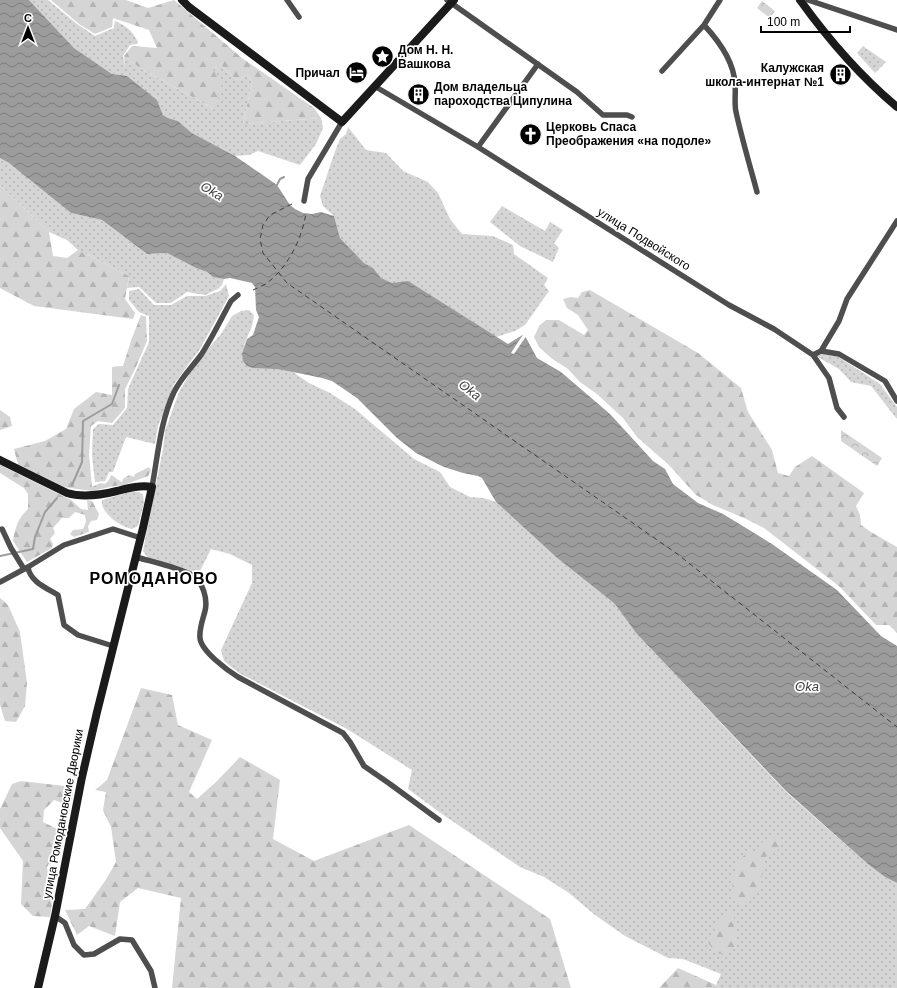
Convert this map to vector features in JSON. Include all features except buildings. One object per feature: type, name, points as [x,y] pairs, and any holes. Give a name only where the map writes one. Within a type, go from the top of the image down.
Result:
[{"type":"street","points":[[182,0],[342,122]]},
{"type":"street","points":[[287,0],[299,17]]},
{"type":"street","points":[[662,71],[704,25],[720,0]]},
{"type":"street","points":[[800,0],[840,52],[897,107]]},
{"type":"street","points":[[808,0],[897,30]]},
{"type":"street","points":[[304,201],[308,179],[342,122],[376,87],[451,1],[577,92],[603,115],[627,115],[632,117]]},
{"type":"street","points":[[704,25],[729,61],[735,82],[736,109],[757,192]]},
{"type":"street","points":[[478,147],[538,64]]},
{"type":"street","name":"улица Подвойского","points":[[376,87],[478,147],[729,305],[774,330],[813,355]]},
{"type":"street","points":[[844,417],[837,408],[829,378],[813,355],[821,351],[839,321],[847,299],[897,221]]},
{"type":"street","points":[[0,460],[67,492],[79,496],[113,492],[136,487],[152,487],[161,433],[175,392],[201,354],[231,301],[238,295]]},
{"type":"street","points":[[821,351],[839,354],[885,381],[897,401]]},
{"type":"street","name":"улица Ромодановские Дворики","points":[[38,988],[55,916],[82,777],[141,538],[152,487]]},
{"type":"street","points":[[2,529],[11,548],[32,577],[40,584],[58,595],[64,625],[78,635],[114,646]]},
{"type":"street","points":[[0,582],[64,545],[113,529],[141,538]]},
{"type":"street","points":[[136,557],[192,575],[200,582],[204,593],[206,609],[200,639],[209,654],[222,667],[343,733],[364,766],[439,820]]},
{"type":"street","points":[[55,916],[65,923],[74,945],[84,955],[94,954],[120,940],[132,940],[151,970],[155,988]]},
{"type":"green space","points":[[29,0],[48,0],[77,24],[95,36],[114,28],[115,21],[123,25],[131,32],[138,42],[137,44],[130,45],[123,56],[125,67],[124,56],[140,68],[214,109],[212,67],[222,66],[236,80],[248,75],[252,82],[243,124],[321,118],[323,128],[316,144],[300,165],[258,151],[249,155],[235,156],[192,133],[178,121],[163,115],[157,100],[127,77],[112,74],[74,48]]},
{"type":"green space","points":[[51,0],[126,0],[148,8],[174,0],[242,58],[314,108],[321,118],[243,124],[252,82],[248,75],[236,80],[222,66],[212,67],[222,87],[214,109],[140,68],[124,56],[132,46],[157,48],[149,30],[113,18],[112,27],[95,34],[79,24]]},
{"type":"green space","points":[[762,1],[775,11],[770,18],[757,8]]},
{"type":"green space","points":[[863,46],[886,62],[875,73],[857,53]]},
{"type":"green space","points":[[348,127],[366,150],[386,153],[403,171],[428,182],[438,193],[450,219],[462,234],[493,236],[513,245],[514,254],[548,278],[544,285],[549,291],[525,325],[515,331],[496,337],[465,318],[381,278],[373,268],[364,263],[340,238],[334,216],[323,206],[320,196],[340,139],[346,134]]},
{"type":"green space","points":[[0,158],[9,163],[71,213],[102,220],[147,254],[167,253],[207,272],[213,277],[224,279],[222,285],[218,289],[205,295],[187,292],[171,303],[156,303],[139,287],[127,288],[129,276],[78,250],[67,240],[49,232],[0,185]]},
{"type":"green space","points":[[0,185],[49,232],[53,256],[67,258],[78,250],[129,276],[125,299],[135,313],[133,319],[34,306],[0,288]]},
{"type":"green space","points":[[502,206],[545,231],[550,222],[563,230],[554,243],[559,248],[553,262],[520,246],[490,222]]},
{"type":"green space","points":[[226,284],[229,296],[200,349],[174,384],[158,426],[155,444],[126,437],[113,472],[109,472],[105,481],[95,482],[92,455],[93,429],[99,424],[113,425],[127,408],[128,389],[149,342],[149,316],[139,312],[129,300],[129,291],[139,289],[154,305],[171,305],[187,296],[205,296],[220,291]]},
{"type":"green space","points":[[590,290],[698,353],[741,388],[748,412],[772,450],[778,473],[789,476],[795,467],[812,456],[864,493],[856,506],[860,515],[861,525],[897,547],[897,633],[889,625],[876,625],[840,587],[764,528],[713,505],[696,495],[669,465],[637,437],[623,418],[597,394],[580,382],[568,369],[551,358],[539,347],[534,337],[539,326],[546,320],[559,320],[584,335],[588,330],[578,315],[567,308],[563,299],[571,297],[578,298],[582,292]]},
{"type":"green space","points":[[249,310],[254,315],[252,326],[244,345],[276,369],[293,372],[309,383],[330,393],[355,409],[414,459],[440,472],[450,487],[470,497],[483,498],[496,502],[556,557],[615,604],[636,633],[786,792],[869,865],[885,877],[897,883],[897,988],[719,988],[716,985],[721,974],[683,959],[668,958],[625,936],[595,915],[569,893],[544,877],[520,867],[408,789],[412,770],[347,729],[239,673],[224,661],[221,650],[252,583],[252,565],[230,554],[211,549],[200,571],[191,572],[148,558],[143,551],[163,449],[165,431],[179,392],[196,363],[221,334],[232,316],[241,311]]},
{"type":"green space","points":[[141,315],[146,317],[147,341],[125,389],[125,408],[112,423],[98,421],[91,426],[89,455],[92,487],[100,483],[105,484],[111,475],[122,482],[123,479],[129,475],[134,477],[135,474],[149,467],[151,471],[148,476],[124,485],[92,491],[64,487],[18,464],[14,449],[45,441],[66,429],[74,409],[96,392],[112,395],[112,367],[123,366]]},
{"type":"green space","points":[[822,354],[837,356],[880,384],[897,407],[897,419],[871,386],[851,382],[839,369],[816,356]]},
{"type":"green space","points":[[0,410],[10,417],[12,426],[0,430]]},
{"type":"green space","points":[[841,430],[882,458],[877,466],[841,441]]},
{"type":"green space","points":[[0,465],[71,500],[81,509],[88,510],[87,500],[92,501],[99,514],[97,520],[91,521],[88,526],[89,532],[74,537],[70,534],[73,530],[83,529],[86,522],[85,515],[75,512],[69,518],[62,518],[53,528],[55,533],[50,539],[53,544],[52,548],[27,562],[13,541],[18,524],[28,509],[28,494],[24,488],[0,473]]},
{"type":"green space","points":[[130,492],[139,492],[143,495],[144,503],[138,526],[132,529],[127,528],[112,519],[104,510],[102,505],[102,500]]},
{"type":"green space","points":[[0,598],[8,605],[20,632],[27,683],[25,706],[16,722],[5,721],[0,705]]},
{"type":"green space","points":[[141,688],[172,695],[178,725],[212,740],[189,792],[197,799],[240,757],[280,780],[273,839],[314,861],[409,825],[550,919],[571,988],[172,988],[181,898],[138,888],[120,902],[115,936],[89,926],[77,935],[65,910],[85,909],[105,881],[116,862],[111,827],[103,810],[106,792],[95,790],[107,780]]},
{"type":"green space","points":[[21,781],[73,787],[72,800],[65,804],[54,800],[44,810],[43,822],[57,829],[57,850],[47,867],[52,904],[50,917],[33,916],[21,904],[23,861],[0,828],[0,809],[12,784]]},
{"type":"green space","points":[[776,837],[779,841],[778,850],[765,857],[761,884],[756,893],[740,906],[734,901],[732,896],[733,877],[737,864],[747,852],[761,853],[762,842]]},
{"type":"green space","points":[[730,912],[736,921],[736,947],[729,953],[716,954],[708,942],[715,932],[714,924]]},
{"type":"green space","points":[[678,968],[716,985],[719,988],[659,988]]},
{"type":"water","name":"Oka","points":[[0,0],[29,0],[74,48],[112,74],[127,76],[157,100],[163,115],[178,121],[192,133],[235,156],[277,185],[290,205],[295,209],[303,213],[312,214],[321,212],[334,216],[340,238],[364,263],[373,268],[381,278],[392,283],[408,281],[508,344],[524,334],[537,358],[561,372],[610,414],[653,461],[665,469],[673,484],[698,503],[723,514],[772,544],[837,590],[881,636],[897,646],[897,883],[885,877],[869,865],[786,791],[636,633],[615,604],[556,557],[496,502],[482,478],[444,467],[416,453],[397,438],[357,398],[332,381],[276,369],[253,368],[247,366],[243,361],[242,354],[247,339],[253,335],[259,317],[256,310],[255,287],[252,283],[230,278],[224,279],[213,277],[207,272],[167,253],[147,254],[102,220],[71,213],[9,163],[0,158]]},
{"type":"pier","points":[[524,333],[527,335],[514,354],[511,353]]},
{"type":"waterway","points":[[277,185],[280,179],[284,177]]},
{"type":"waterway","points":[[72,485],[82,462],[83,421],[112,404],[119,385]]},
{"type":"waterway","points":[[0,556],[33,549],[35,537],[45,512],[57,498]]},
{"type":"ferry route","points":[[292,204],[270,215],[263,225],[260,239],[263,253],[287,283],[676,553],[897,727]]},
{"type":"ferry route","points":[[253,290],[267,283],[288,261],[301,233],[306,213]]},
{"type":"place","name":"Дом Н. Н. Вашкова","points":[[382,57]]},
{"type":"place","name":"Причал","points":[[356,73]]},
{"type":"place","name":"Калужская школа-интернат №1","points":[[840,75]]},
{"type":"place","name":"Дом владельца пароходства Ципулина","points":[[419,94]]},
{"type":"place","name":"Церковь Спаса Преображения «на подоле»","points":[[531,134]]},
{"type":"district","name":"РОМОДАНОВО","points":[[154,578]]}]
